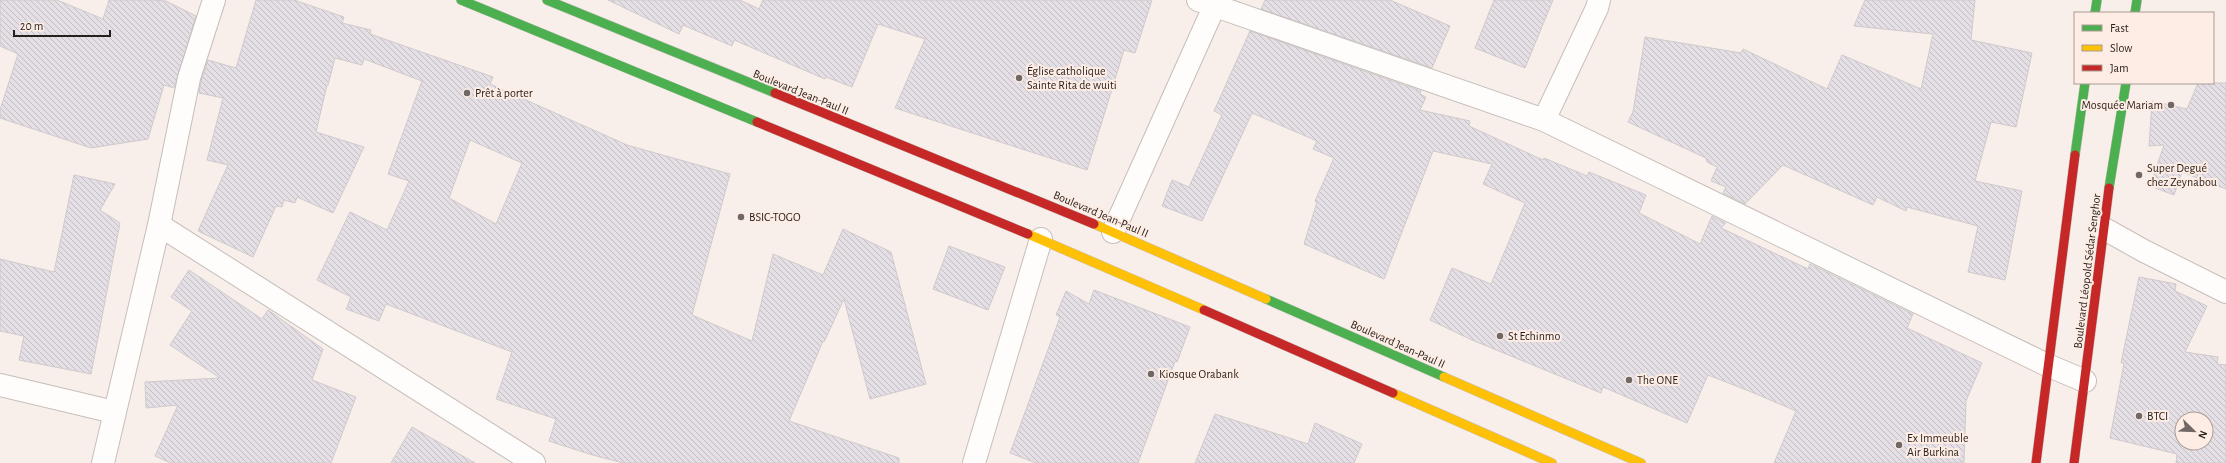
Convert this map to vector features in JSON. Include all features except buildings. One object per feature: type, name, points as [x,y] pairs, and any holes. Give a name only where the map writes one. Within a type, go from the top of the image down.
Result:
[{"type":"main road","points":[[461,0],[1041,239],[1552,463]]},
{"type":"main road","name":"Boulevard Jean-Paul II","points":[[547,0],[1113,232],[1640,463]]},
{"type":"main road","points":[[2095,12],[2097,0]]},
{"type":"main road","points":[[2135,12],[2137,0]]},
{"type":"main road","points":[[2036,463],[2046,365],[2085,84]]},
{"type":"main road","name":"Boulevard Léopold Sédar Senghor","points":[[2074,463],[2103,228],[2126,84]]},
{"type":"street","points":[[103,463],[159,226],[189,78],[214,0]]},
{"type":"street","points":[[1544,120],[1597,8],[1598,0]]},
{"type":"street","points":[[1113,232],[1209,2],[1544,120],[2046,365],[2085,381]]},
{"type":"street","points":[[159,226],[534,463]]},
{"type":"street","points":[[2103,228],[2144,251],[2226,292]]},
{"type":"street","points":[[974,463],[1041,239]]},
{"type":"street","points":[[0,385],[114,412]]},
{"type":"traffic: fast","points":[[461,0],[757,122]]},
{"type":"traffic: fast","points":[[547,0],[775,93]]},
{"type":"traffic: fast","points":[[2095,12],[2097,0]]},
{"type":"traffic: fast","points":[[2135,12],[2137,0]]},
{"type":"traffic: fast","points":[[2075,155],[2085,84]]},
{"type":"traffic: fast","points":[[2109,188],[2126,84]]},
{"type":"traffic: fast","points":[[1266,299],[1444,377]]},
{"type":"traffic: slow","points":[[1094,224],[1266,299]]},
{"type":"traffic: slow","points":[[1028,234],[1204,310]]},
{"type":"traffic: slow","points":[[1444,377],[1641,463]]},
{"type":"traffic: slow","points":[[1393,393],[1552,463]]},
{"type":"traffic: jam","points":[[775,93],[1094,224]]},
{"type":"traffic: jam","points":[[757,122],[1028,234]]},
{"type":"traffic: jam","points":[[2036,463],[2075,155]]},
{"type":"traffic: jam","points":[[2074,463],[2109,188]]},
{"type":"traffic: jam","points":[[1204,310],[1393,393]]},
{"type":"place","name":"Église catholique Sainte Rita de wuiti","points":[[1019,78]]},
{"type":"place","name":"Prêt à porter","points":[[467,93]]},
{"type":"place","name":"Mosquée Mariam","points":[[2171,105]]},
{"type":"place","name":"Super Degué chez Zeynabou","points":[[2139,175]]},
{"type":"place","name":"BSIC-TOGO","points":[[741,217]]},
{"type":"place","name":"St Echinmo","points":[[1500,336]]},
{"type":"place","name":"Kiosque Orabank","points":[[1151,374]]},
{"type":"place","name":"The ONE","points":[[1629,380]]},
{"type":"place","name":"BTCI","points":[[2139,416]]},
{"type":"place","name":"Ex Immeuble Air Burkina","points":[[1899,445]]}]
